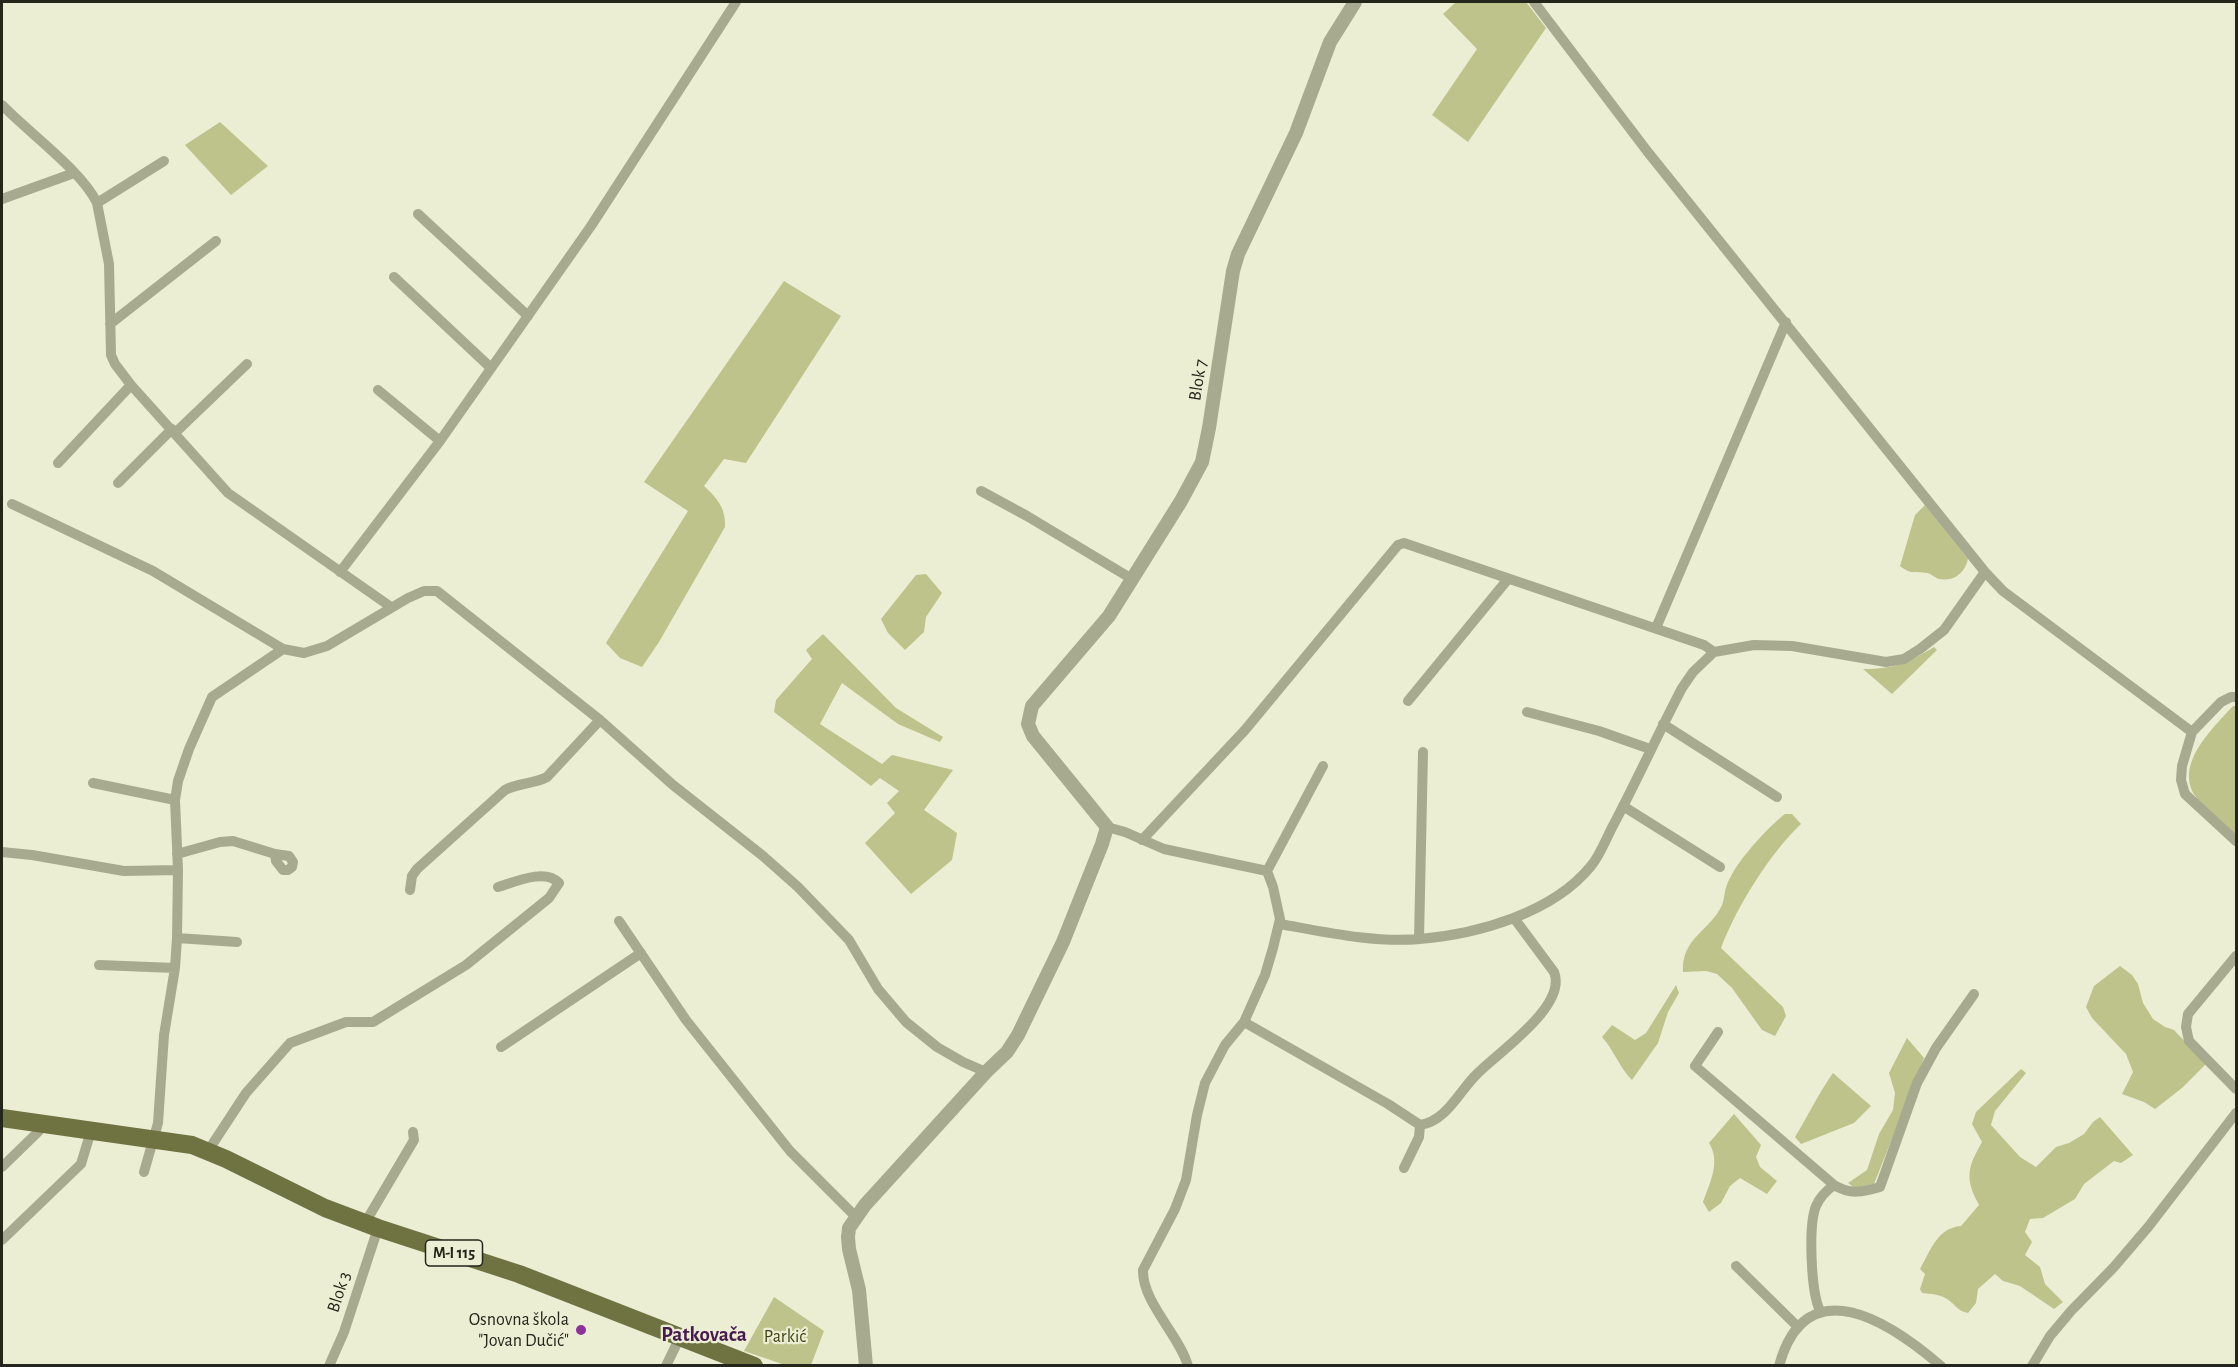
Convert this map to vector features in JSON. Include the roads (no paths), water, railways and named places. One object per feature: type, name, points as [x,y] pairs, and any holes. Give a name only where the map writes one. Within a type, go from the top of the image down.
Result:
[{"type":"main road","name":"M-I 115","points":[[2,1118],[192,1145],[325,1208],[371,1226],[519,1274],[680,1337],[724,1360],[754,1365]]},
{"type":"street","points":[[340,572],[440,441],[591,226],[736,2]]},
{"type":"street","name":"Blok 7","points":[[1107,827],[1033,736],[1028,724],[1032,706],[1109,616],[1181,501],[1202,462],[1233,271],[1238,254],[1296,134],[1330,42],[1355,2]]},
{"type":"street","points":[[1534,2],[1647,151],[1985,572],[2003,591],[2192,732]]},
{"type":"street","points":[[2,105],[74,173],[97,203],[109,264],[111,355],[131,385],[228,493],[391,607]]},
{"type":"street","points":[[97,203],[164,161]]},
{"type":"street","points":[[2,199],[74,173]]},
{"type":"street","points":[[418,214],[528,316]]},
{"type":"street","points":[[110,324],[216,242]]},
{"type":"street","points":[[394,277],[491,368]]},
{"type":"street","points":[[1656,628],[1786,322]]},
{"type":"street","points":[[118,483],[247,364]]},
{"type":"street","points":[[58,463],[131,385]]},
{"type":"street","points":[[378,390],[440,441]]},
{"type":"street","points":[[981,491],[1028,516],[1132,579]]},
{"type":"street","points":[[12,504],[153,572],[283,649],[304,652],[327,646],[360,628],[391,607],[424,591],[437,591],[600,720],[673,785],[798,887],[849,940],[878,989],[906,1022],[937,1047],[986,1072]]},
{"type":"street","points":[[1142,840],[1245,730],[1398,545],[1404,543],[1656,628],[1704,645],[1714,652]]},
{"type":"street","points":[[1280,924],[1367,938],[1419,939],[1478,929],[1540,907],[1560,894],[1592,865],[1682,688],[1693,672],[1714,652],[1754,645],[1792,646],[1886,662],[1904,659],[1944,630],[1985,572]]},
{"type":"street","points":[[1408,700],[1508,579]]},
{"type":"street","points":[[144,1172],[158,1123],[164,1035],[175,968],[178,870],[175,801],[178,781],[189,749],[212,697],[283,649]]},
{"type":"street","points":[[2236,697],[2230,697],[2221,702],[2192,732],[2182,766],[2181,780],[2185,794],[2236,841]]},
{"type":"street","points":[[1527,712],[1599,731],[1650,749]]},
{"type":"street","points":[[410,890],[412,876],[417,869],[505,790],[539,782],[547,777],[600,720]]},
{"type":"street","points":[[1663,724],[1777,797]]},
{"type":"street","points":[[1419,939],[1423,752]]},
{"type":"street","points":[[1188,1365],[1153,1301],[1143,1276],[1143,1270],[1175,1209],[1186,1180],[1205,1083],[1225,1045],[1244,1022],[1265,975],[1280,924],[1273,887],[1267,871],[1323,766]]},
{"type":"street","points":[[93,783],[175,801]]},
{"type":"street","points":[[1623,806],[1720,867]]},
{"type":"street","points":[[866,1365],[859,1290],[849,1249],[849,1228],[856,1217],[986,1072],[1007,1052],[1018,1035],[1063,942],[1107,827],[1164,849],[1267,871]]},
{"type":"street","points":[[177,854],[220,842],[233,841],[275,854]]},
{"type":"street","points":[[2,852],[124,871],[178,870]]},
{"type":"street","points":[[208,1151],[246,1094],[290,1043],[346,1022],[373,1022],[466,965],[549,898],[559,883],[554,878],[544,876],[498,887]]},
{"type":"street","points":[[1244,1022],[1388,1104],[1420,1125],[1430,1123],[1439,1118],[1477,1074],[1521,1036],[1549,1002],[1555,990],[1557,979],[1554,972],[1514,918]]},
{"type":"street","points":[[619,921],[686,1020],[790,1151],[856,1217]]},
{"type":"street","points":[[177,938],[237,942]]},
{"type":"street","points":[[501,1047],[641,953]]},
{"type":"street","points":[[2236,956],[2188,1014],[2186,1027],[2189,1041],[2236,1089]]},
{"type":"street","points":[[99,965],[175,968]]},
{"type":"street","points":[[1718,1032],[1695,1066],[1834,1185],[1844,1191],[1862,1192],[1880,1187],[1917,1083],[1936,1048],[1974,994]]},
{"type":"street","points":[[2032,1365],[2050,1336],[2149,1226],[2236,1113]]},
{"type":"street","points":[[2,1167],[39,1131],[42,1125]]},
{"type":"street","points":[[1404,1168],[1419,1137],[1420,1125]]},
{"type":"street","points":[[2,1240],[81,1164],[91,1131]]},
{"type":"street","name":"Blok 3","points":[[329,1365],[344,1332],[371,1226],[414,1140],[412,1132]]},
{"type":"street","points":[[1820,1311],[1815,1300],[1811,1230],[1816,1206],[1826,1191],[1834,1185]]},
{"type":"street","points":[[1736,1266],[1798,1327]]},
{"type":"street","points":[[1779,1365],[1789,1339],[1798,1327],[1820,1311],[1843,1310],[1888,1326],[1941,1365]]},
{"type":"street","points":[[666,1365],[680,1337]]},
{"type":"place","name":"Osnovna škola \"Jovan Dučić\"","points":[[581,1330]]},
{"type":"district","name":"Patkovača","points":[[704,1335]]},
{"type":"park label","name":"Parkić","points":[[785,1337]]}]
